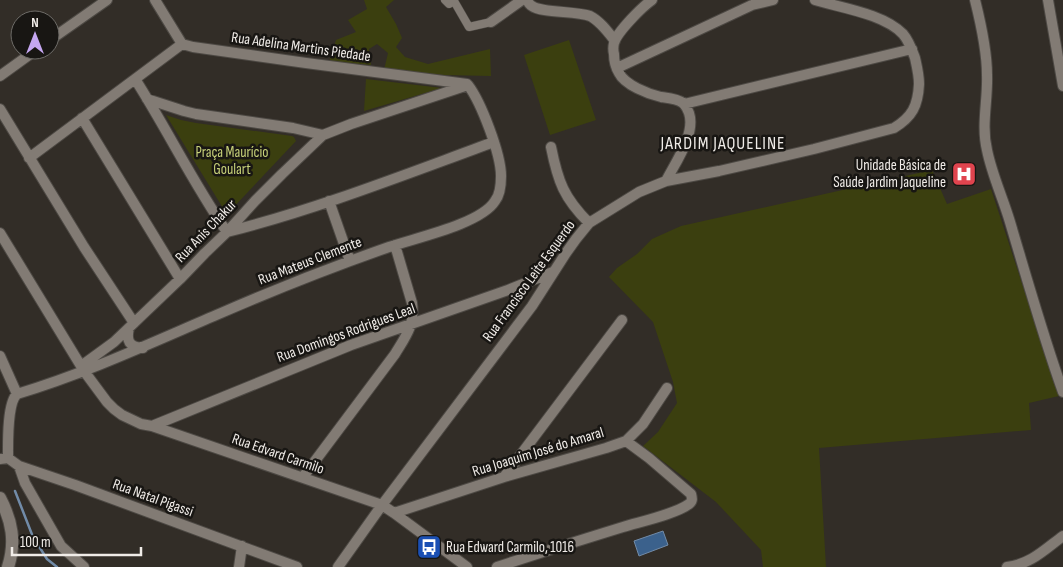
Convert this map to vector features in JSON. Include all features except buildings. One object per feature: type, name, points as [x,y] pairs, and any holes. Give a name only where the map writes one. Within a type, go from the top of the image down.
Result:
[{"type":"street","points":[[60,33],[108,0]]},
{"type":"street","points":[[29,158],[182,44],[155,0]]},
{"type":"street","points":[[446,0],[449,4],[454,1],[469,27],[491,22],[522,0]]},
{"type":"street","points":[[527,0],[532,6],[591,16],[602,25],[615,41]]},
{"type":"street","points":[[652,0],[616,38],[613,45],[617,68],[619,74],[625,80],[638,88],[684,104],[912,49],[905,36],[882,20],[851,5],[815,0]]},
{"type":"street","points":[[617,68],[752,5],[774,0]]},
{"type":"street","points":[[975,0],[982,30],[987,73],[984,134],[987,150],[1063,392]]},
{"type":"street","points":[[1048,0],[1060,44],[1063,86]]},
{"type":"street","name":"Rua Adelina Martins Piedade","points":[[182,44],[238,54],[468,85]]},
{"type":"street","name":"Rua Francisco Leite Esquerdo","points":[[338,567],[532,306],[553,272],[589,224],[639,192],[666,181],[814,149],[894,128],[904,122],[912,112],[918,97],[919,74],[912,49]]},
{"type":"street","points":[[0,76],[22,60]]},
{"type":"street","points":[[135,79],[191,176],[227,232],[259,224],[329,201],[494,142]]},
{"type":"street","name":"Rua Anis Chakur","points":[[82,368],[114,342],[180,280],[255,201],[323,135],[468,85]]},
{"type":"street","name":"Rua Mateus Clemente","points":[[17,394],[82,368],[143,348],[297,281],[395,245],[464,223],[486,212],[498,196],[502,175],[494,142],[477,99],[468,85]]},
{"type":"street","points":[[147,99],[196,114],[293,128],[323,135]]},
{"type":"street","points":[[666,181],[689,135],[689,114],[684,104]]},
{"type":"street","points":[[0,110],[131,326],[128,338],[132,345],[143,348]]},
{"type":"street","points":[[82,118],[180,280]]},
{"type":"street","points":[[550,147],[563,190],[589,224]]},
{"type":"street","points":[[329,201],[350,261]]},
{"type":"street","name":"Rua Edvard Carmilo","points":[[0,233],[82,368],[106,402],[114,409],[130,420],[141,424],[152,426],[303,477],[382,506],[467,567]]},
{"type":"street","points":[[303,477],[395,354],[412,324],[414,313],[412,303],[395,245]]},
{"type":"street","name":"Rua Domingos Rodrigues Leal","points":[[152,426],[351,345],[508,290],[553,272]]},
{"type":"street","points":[[504,477],[622,320]]},
{"type":"street","points":[[0,356],[17,394],[12,399],[4,459]]},
{"type":"street","name":"Rua Joaquim José do Amaral","points":[[394,513],[504,477],[606,448],[626,440],[643,424],[667,388]]},
{"type":"street","points":[[498,567],[658,517],[690,504],[692,496],[626,440]]},
{"type":"street","name":"Rua Natal Pigassi","points":[[4,459],[18,466],[75,485],[297,567]]},
{"type":"street","points":[[18,466],[25,483],[61,546],[84,567]]},
{"type":"street","points":[[0,498],[12,531],[12,546],[8,567]]},
{"type":"street","points":[[1006,567],[1027,564],[1063,536]]},
{"type":"street","points":[[240,567],[242,546]]},
{"type":"green space","points":[[364,0],[394,0],[386,7],[402,38],[396,47],[405,57],[428,64],[490,49],[491,76],[444,75],[384,70],[388,53],[377,44],[369,49],[371,65],[329,62],[336,40],[356,32],[348,20],[367,9]]},
{"type":"green space","points":[[569,40],[596,120],[550,135],[524,55]]},
{"type":"green space","points":[[366,79],[442,88],[364,111]]},
{"type":"green space","name":"Praça Maurício Goulart","points":[[166,115],[196,123],[292,136],[296,141],[226,213]]},
{"type":"green space","points":[[932,170],[947,204],[991,189],[1059,396],[1029,403],[1031,430],[819,448],[826,567],[763,567],[761,550],[716,502],[643,446],[658,432],[677,403],[673,382],[653,322],[609,277],[652,239],[681,226]]},
{"type":"water","points":[[663,531],[668,545],[639,556],[634,541]]},
{"type":"waterway","points":[[15,491],[33,537],[47,559],[57,567]]},
{"type":"place","name":"Unidade Básica de Saúde Jardim Jaqueline","points":[[964,174]]},
{"type":"place","name":"Rua Edward Carmilo, 1016","points":[[429,547]]},
{"type":"district","name":"JARDIM JAQUELINE","points":[[723,143]]}]
